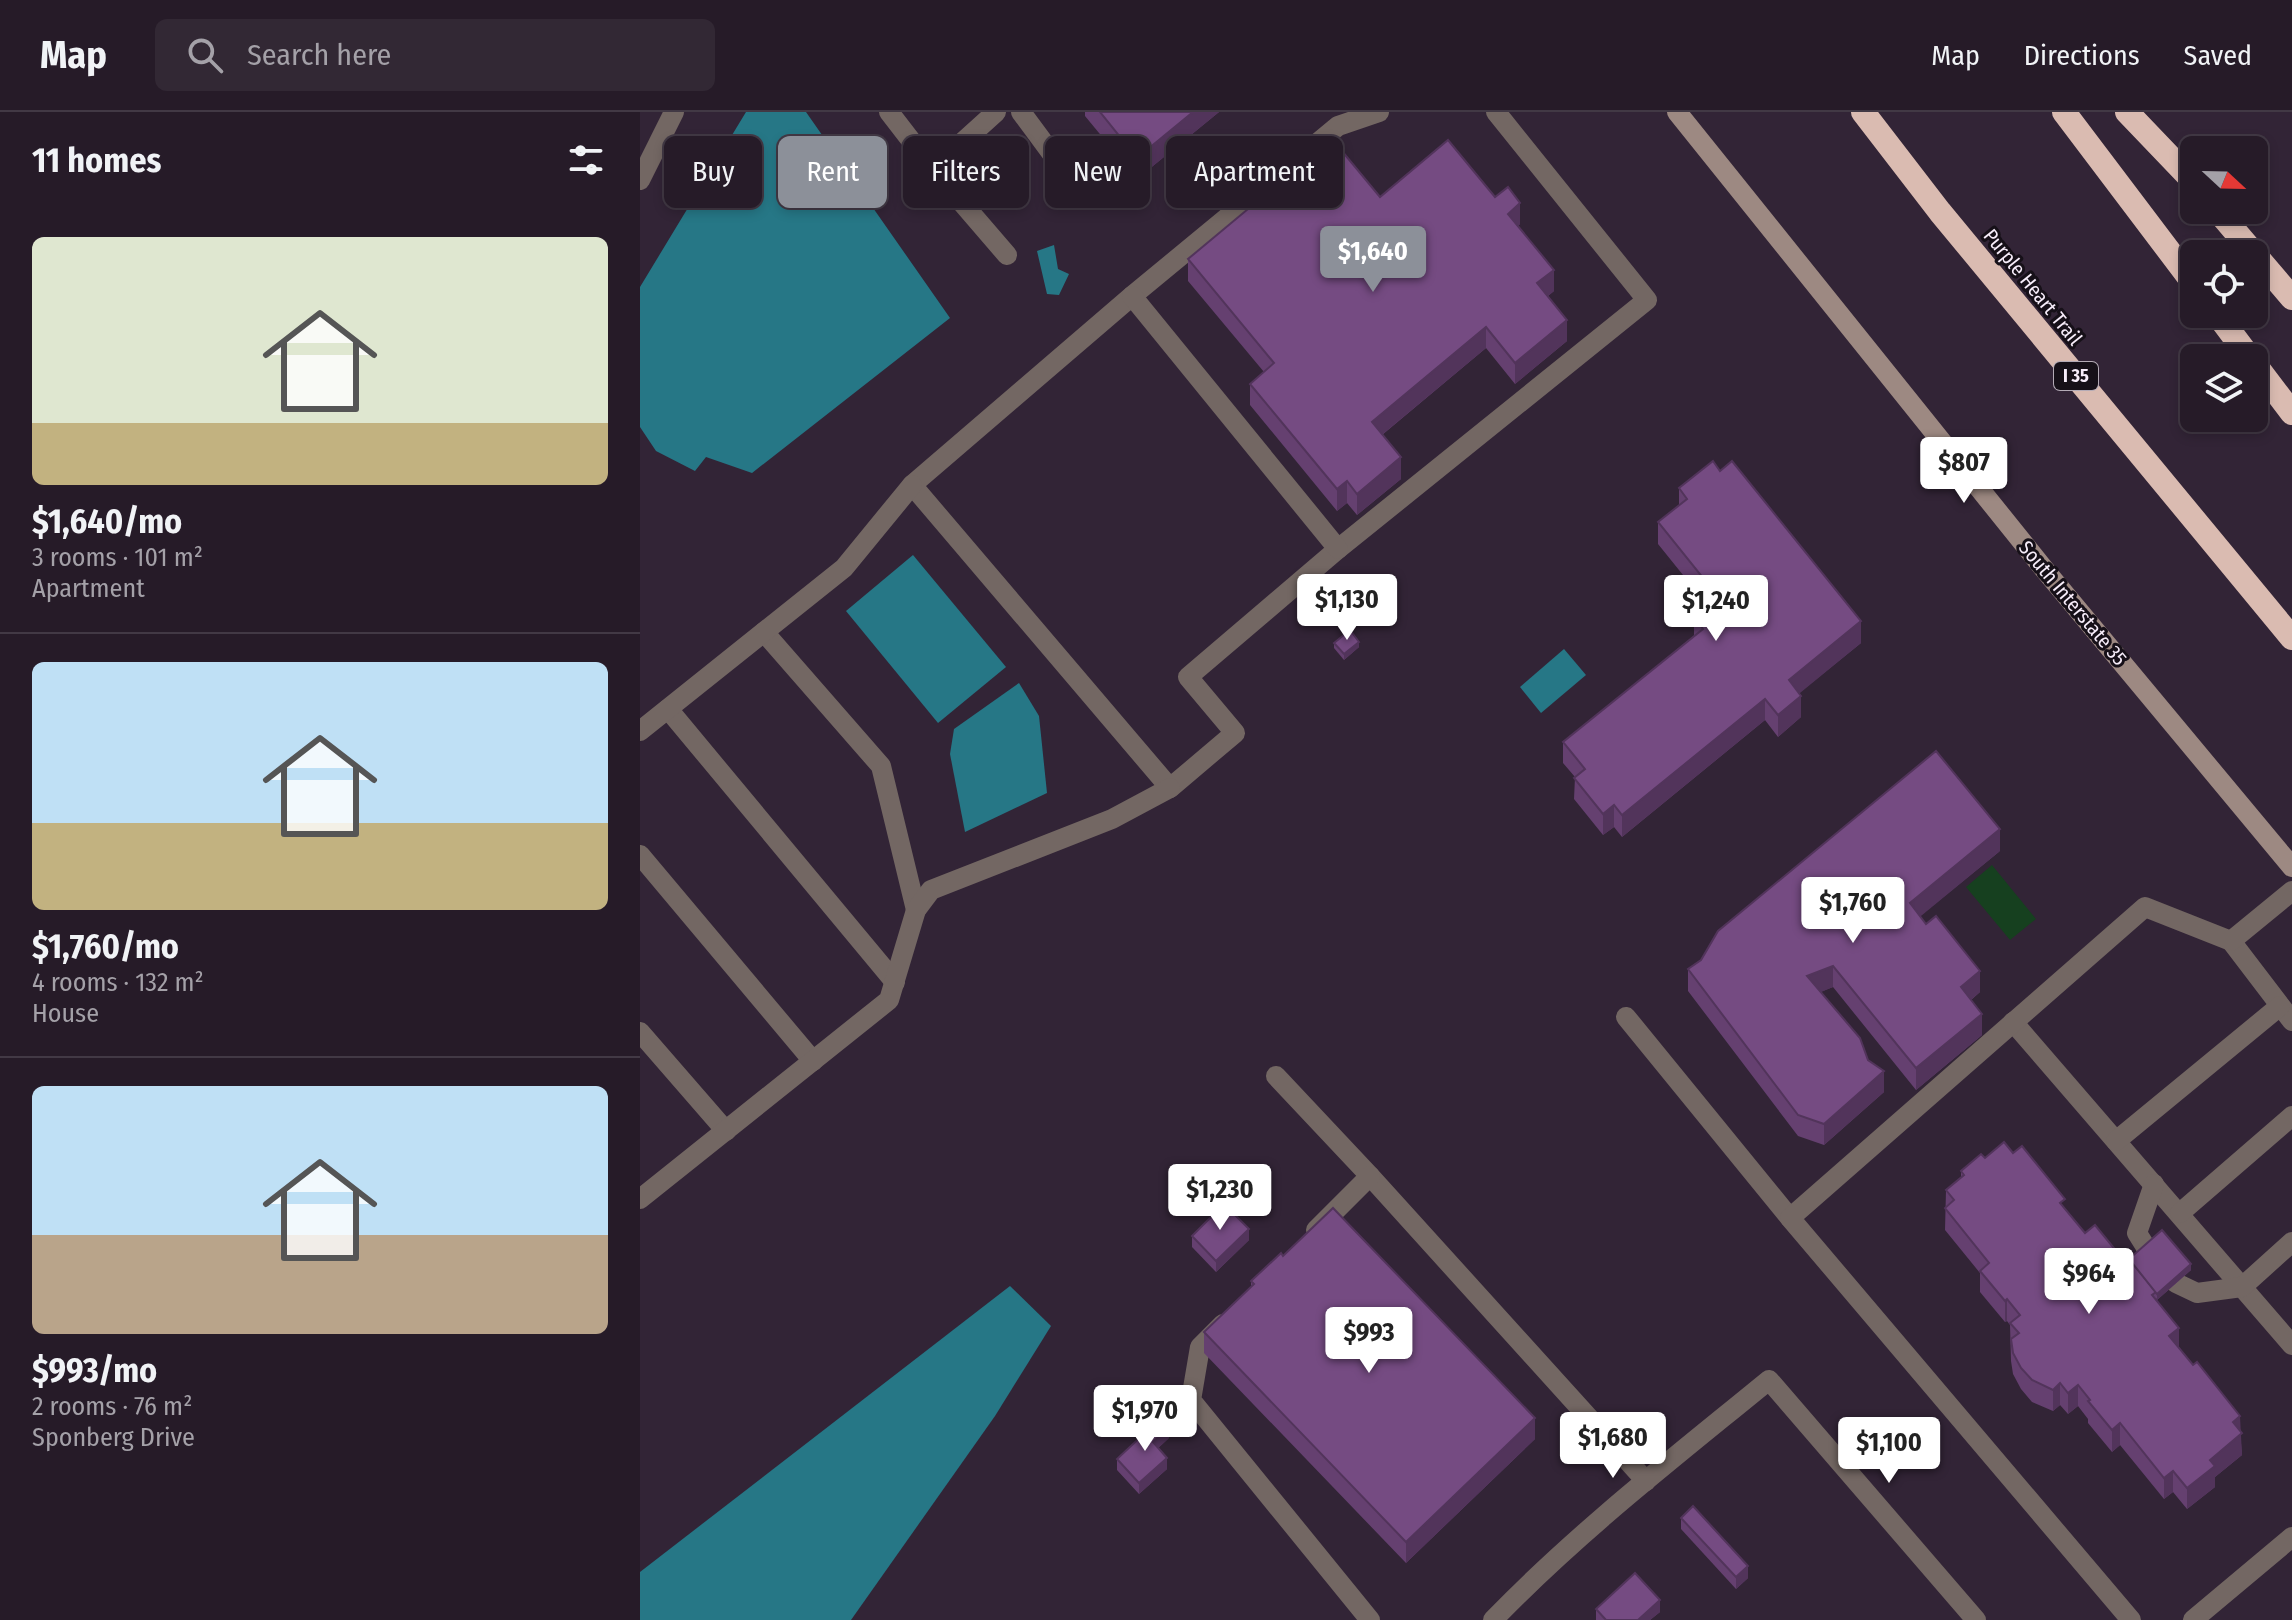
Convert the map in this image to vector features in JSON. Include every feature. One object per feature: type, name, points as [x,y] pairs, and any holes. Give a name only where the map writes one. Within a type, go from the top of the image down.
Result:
[{"type":"highway","name":"Purple Heart Trail","points":[[1863,112],[1940,212],[2292,638]]},
{"type":"highway","points":[[2064,112],[2180,265]]},
{"type":"highway","points":[[2127,112],[2180,167]]},
{"type":"highway","points":[[2229,224],[2292,298]]},
{"type":"highway","points":[[2268,381],[2292,413]]},
{"type":"main road","name":"South Interstate 35","points":[[1677,112],[2044,569],[2292,867]]},
{"type":"street","points":[[640,180],[674,112]]},
{"type":"street","points":[[889,112],[908,136]]},
{"type":"street","points":[[969,136],[996,112]]},
{"type":"street","points":[[1021,112],[1045,144]]},
{"type":"street","points":[[640,731],[844,568],[912,485],[1132,296],[1338,126],[1379,112]]},
{"type":"street","points":[[640,1199],[889,1000],[916,910],[931,890],[1112,819],[1170,788],[1235,733],[1188,677],[1338,549],[1647,300],[1496,112]]},
{"type":"street","points":[[967,208],[1007,255]]},
{"type":"street","points":[[1132,296],[1338,549]]},
{"type":"street","points":[[912,485],[1170,788]]},
{"type":"street","points":[[764,632],[881,766],[916,910]]},
{"type":"street","points":[[668,709],[895,982]]},
{"type":"street","points":[[640,855],[813,1061]]},
{"type":"street","points":[[2231,941],[2292,891]]},
{"type":"street","points":[[1790,1218],[2145,907],[2231,941],[2286,1013],[2116,1141]]},
{"type":"street","points":[[1626,1017],[1790,1218],[2131,1620]]},
{"type":"street","points":[[2013,1022],[2292,1345]]},
{"type":"street","points":[[640,1032],[726,1131]]},
{"type":"street","points":[[1276,1076],[1646,1481]]},
{"type":"street","points":[[2180,1213],[2292,1116]]},
{"type":"street","points":[[1306,1240],[1370,1176]]},
{"type":"street","points":[[2147,1249],[2137,1233],[2154,1184]]},
{"type":"street","points":[[2176,1283],[2197,1293],[2242,1287],[2292,1242]]},
{"type":"street","points":[[1232,1315],[1200,1347],[1191,1400],[1370,1620]]},
{"type":"street","points":[[1493,1620],[1550,1563],[1769,1380],[1976,1620]]},
{"type":"street","points":[[2193,1620],[2292,1537]]},
{"type":"green space","points":[[1992,865],[2036,919],[2010,940],[1966,887]]},
{"type":"water","points":[[746,112],[806,112],[823,136],[778,136],[778,208],[873,208],[950,318],[752,473],[706,457],[695,471],[656,451],[640,427],[640,287],[688,208],[762,208],[762,136],[731,136]]},
{"type":"water","points":[[1054,245],[1058,269],[1069,274],[1059,295],[1047,294],[1037,251]]},
{"type":"water","points":[[913,555],[1006,667],[938,723],[846,611]]},
{"type":"water","points":[[1564,649],[1586,675],[1541,713],[1520,687]]},
{"type":"water","points":[[1019,683],[1039,716],[1047,793],[965,832],[950,754],[954,729]]},
{"type":"water","points":[[1010,1286],[1051,1326],[995,1416],[851,1620],[640,1620],[640,1572]]},
{"type":"building","points":[[1100,112],[1193,112],[1150,147],[1150,136],[1119,136]]},
{"type":"building","points":[[1448,140],[1495,197],[1508,187],[1520,203],[1508,214],[1554,270],[1537,283],[1567,320],[1515,363],[1486,327],[1372,422],[1401,457],[1357,494],[1347,481],[1337,489],[1250,384],[1274,363],[1188,259],[1249,208],[1343,208],[1343,152],[1380,197]]},
{"type":"building","points":[[1713,461],[1720,471],[1732,461],[1861,621],[1789,680],[1801,696],[1778,715],[1765,699],[1622,815],[1614,805],[1603,814],[1574,778],[1585,769],[1563,742],[1703,629],[1694,617],[1715,600],[1728,616],[1732,614],[1658,522],[1687,499],[1679,488]]},
{"type":"building","points":[[1350,630],[1359,642],[1344,654],[1334,643]]},
{"type":"building","points":[[1936,751],[2000,829],[1910,903],[1926,924],[1936,916],[1980,971],[1961,987],[1982,1014],[1916,1068],[1833,966],[1807,976],[1860,1038],[1868,1060],[1884,1071],[1824,1124],[1798,1115],[1688,969],[1701,960],[1718,931]]},
{"type":"building","points":[[2004,1142],[2013,1153],[2022,1146],[2065,1199],[2060,1203],[2085,1233],[2095,1225],[2122,1258],[2126,1255],[2156,1292],[2152,1295],[2179,1328],[2169,1336],[2193,1365],[2197,1362],[2240,1416],[2233,1422],[2242,1433],[2210,1460],[2215,1466],[2187,1488],[2173,1471],[2164,1478],[2120,1423],[2112,1430],[2078,1385],[2068,1393],[2060,1383],[2053,1390],[2032,1380],[2013,1353],[2011,1339],[2019,1333],[2010,1323],[2020,1315],[1980,1271],[1989,1263],[1945,1208],[1954,1200],[1946,1190],[1964,1175],[1961,1171],[1981,1154],[1985,1158]]},
{"type":"building","points":[[1224,1204],[1249,1229],[1216,1261],[1192,1236]]},
{"type":"building","points":[[1333,1208],[1535,1418],[1406,1542],[1204,1332],[1254,1284],[1251,1281],[1281,1253],[1283,1256]]},
{"type":"building","points":[[2162,1230],[2191,1264],[2157,1294],[2129,1259]]},
{"type":"building","points":[[1161,1418],[1169,1427],[1153,1442],[1167,1458],[1139,1483],[1117,1459]]},
{"type":"building","points":[[1693,1506],[1748,1566],[1736,1577],[1681,1518]]},
{"type":"building","points":[[1635,1573],[1660,1600],[1638,1620],[1606,1620],[1596,1609]]}]
